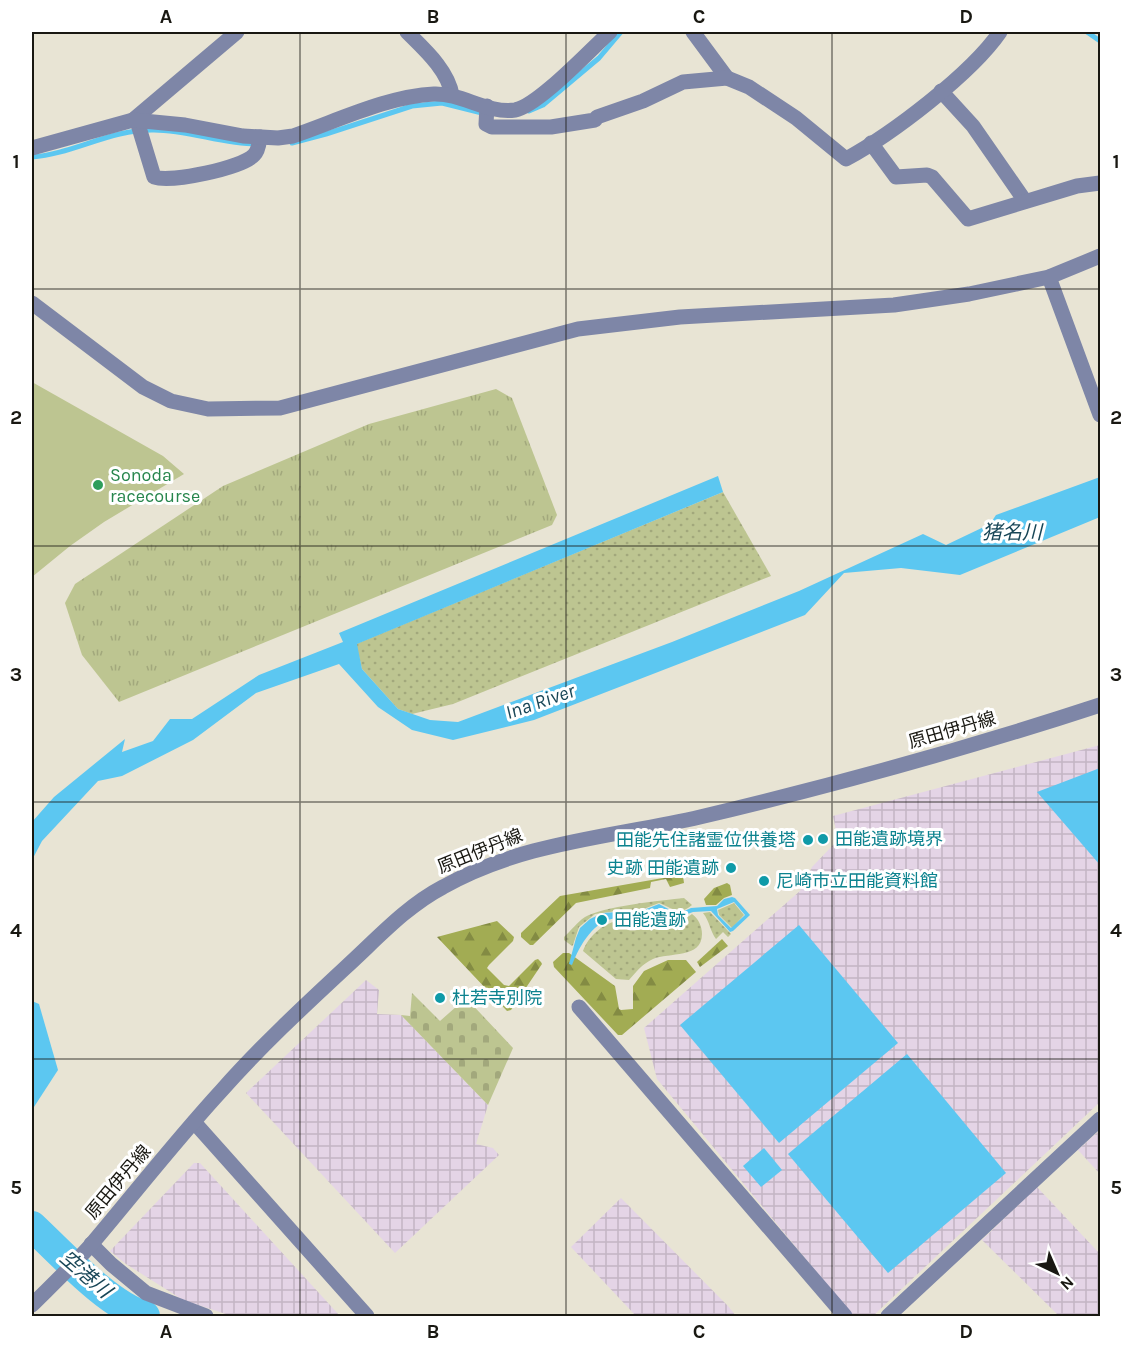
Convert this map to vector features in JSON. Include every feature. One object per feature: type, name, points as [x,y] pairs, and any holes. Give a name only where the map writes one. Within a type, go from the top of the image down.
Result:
[{"type":"street","points":[[135,121],[237,32]]},
{"type":"street","points":[[407,32],[439,66],[450,84],[452,95]]},
{"type":"street","points":[[32,148],[135,121],[185,124],[212,131],[260,137],[293,136],[398,99],[434,94],[452,95],[499,110],[516,110],[535,101],[610,32]]},
{"type":"street","points":[[693,32],[727,78]]},
{"type":"street","points":[[487,106],[486,124],[492,127],[551,127],[595,120],[597,117],[643,101],[683,82],[727,78],[749,87],[796,118],[846,159],[941,91],[976,59],[995,33]]},
{"type":"street","points":[[941,91],[973,126],[1025,201]]},
{"type":"street","points":[[135,121],[154,177],[159,179],[210,172],[239,163],[253,156],[258,150],[260,137]]},
{"type":"street","points":[[871,143],[896,177],[927,175],[932,177],[968,219],[1077,186],[1101,183]]},
{"type":"street","points":[[32,303],[143,387],[171,401],[208,409],[280,408],[578,329],[680,317],[894,305],[969,294],[1049,277],[1101,256]]},
{"type":"street","points":[[1049,277],[1101,415]]},
{"type":"street","name":"原田伊丹線","points":[[32,1305],[89,1246],[224,1088],[315,996],[423,898],[472,872],[528,851],[696,818],[805,791],[988,741],[1101,705]]},
{"type":"street","points":[[579,1007],[845,1317]]},
{"type":"street","points":[[888,1317],[1101,1119]]},
{"type":"street","points":[[194,1122],[367,1317]]},
{"type":"street","points":[[89,1246],[146,1293],[206,1317]]},
{"type":"shaded area","points":[[1100,745],[1100,1102],[873,1316],[853,1316],[657,1079],[644,1028],[800,891],[812,867],[838,840],[833,816]]},
{"type":"shaded area","points":[[366,980],[379,990],[377,1014],[401,1015],[488,1105],[476,1144],[493,1148],[499,1155],[395,1253],[246,1093]]},
{"type":"shaded area","points":[[1100,1130],[1100,1174],[1078,1150]]},
{"type":"shaded area","points":[[194,1163],[200,1163],[340,1316],[232,1316],[183,1300],[126,1264],[110,1251]]},
{"type":"shaded area","points":[[1037,1187],[1100,1254],[1100,1316],[1059,1316],[982,1240]]},
{"type":"shaded area","points":[[621,1198],[736,1316],[636,1316],[571,1247]]},
{"type":"green space","name":"Sonoda racecourse","points":[[32,382],[163,456],[184,474],[104,522],[32,577]]},
{"type":"green space","points":[[496,389],[512,398],[557,515],[552,525],[119,702],[82,655],[65,603],[75,584],[223,486],[369,424]]},
{"type":"green space","points":[[723,492],[771,576],[453,704],[412,714],[398,709],[362,669],[356,644]]},
{"type":"green space","points":[[683,876],[684,883],[670,887],[666,879],[651,882],[650,888],[576,903],[533,945],[521,937],[521,933],[560,896]]},
{"type":"green space","points":[[727,883],[730,885],[732,895],[716,905],[706,905],[704,899],[714,888]]},
{"type":"green space","points":[[684,898],[692,905],[680,911],[659,903],[631,914],[617,911],[595,914],[579,927],[572,946],[564,940],[564,937],[579,921],[593,913]]},
{"type":"green space","points":[[734,903],[744,915],[732,928],[719,915],[718,910]]},
{"type":"green space","points":[[710,912],[731,934],[728,937],[723,932],[716,939],[703,913]]},
{"type":"green space","points":[[658,914],[676,920],[692,914],[702,931],[701,942],[691,951],[653,959],[643,965],[629,980],[616,979],[583,951],[592,936],[606,925],[617,921],[627,930],[633,931],[640,929],[649,917]]},
{"type":"green space","points":[[497,921],[514,937],[513,941],[487,968],[504,985],[509,986],[535,960],[538,959],[542,964],[511,1010],[507,1011],[437,937]]},
{"type":"green space","points":[[722,939],[728,946],[700,967],[697,962]]},
{"type":"green space","points":[[563,953],[569,953],[615,986],[621,1010],[633,1009],[633,986],[644,971],[668,960],[686,960],[696,972],[622,1035],[618,1035],[554,967],[553,962]]},
{"type":"green space","points":[[412,993],[440,1021],[466,998],[513,1048],[488,1105],[401,1015],[410,1016]]},
{"type":"water","name":"猪名川","points":[[718,476],[723,492],[357,644],[362,669],[398,709],[430,720],[458,722],[672,642],[799,591],[923,534],[946,545],[990,524],[996,515],[1100,477],[1100,517],[960,575],[901,568],[844,573],[805,615],[534,720],[453,740],[412,730],[378,707],[339,664],[256,693],[193,740],[122,776],[98,781],[42,841],[32,860],[32,822],[54,797],[125,739],[122,752],[153,741],[170,719],[192,719],[259,675],[343,642],[339,633]]},
{"type":"water","points":[[1100,768],[1100,865],[1037,792]]},
{"type":"water","points":[[735,898],[750,915],[733,931],[730,932],[711,911],[693,912],[676,918],[659,913],[649,914],[640,920],[635,928],[627,926],[618,918],[609,919],[589,934],[572,965],[569,964],[580,928],[590,919],[603,913],[617,912],[631,915],[659,904],[680,913],[691,908],[717,906],[724,899]],"holes":[[[734,902],[745,915],[731,928],[718,915],[717,909]]]},
{"type":"water","points":[[799,925],[898,1043],[779,1143],[680,1025]]},
{"type":"water","points":[[32,1001],[39,1004],[58,1070],[32,1110]]},
{"type":"water","points":[[907,1054],[1006,1173],[888,1273],[788,1154]]},
{"type":"water","points":[[764,1148],[782,1170],[761,1187],[743,1166]]},
{"type":"waterway","points":[[529,111],[543,105],[599,58],[621,32]]},
{"type":"waterway","points":[[1087,32],[1100,41]]},
{"type":"waterway","points":[[292,143],[412,106],[442,103],[486,114]]},
{"type":"waterway","points":[[32,157],[47,155],[123,133],[154,130],[256,144]]},
{"type":"waterway","name":"空港川","points":[[32,1226],[101,1290],[131,1310],[145,1316]]},
{"type":"place","name":"Sonoda racecourse","points":[[98,485]]},
{"type":"place","name":"田能遺跡境界","points":[[823,839]]},
{"type":"place","name":"田能先住諸霊位供養塔","points":[[808,840]]},
{"type":"place","name":"史跡 田能遺跡","points":[[731,868]]},
{"type":"place","name":"尼崎市立田能資料館","points":[[764,881]]},
{"type":"place","name":"田能遺跡","points":[[602,920]]},
{"type":"place","name":"杜若寺別院","points":[[440,998]]},
{"type":"water label","name":"Ina River","points":[[540,701]]}]
